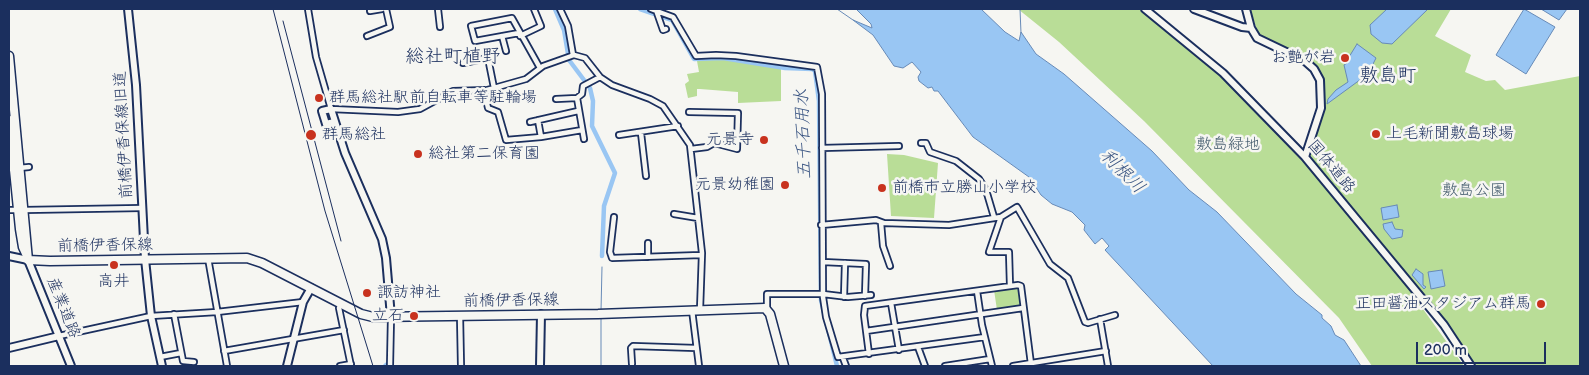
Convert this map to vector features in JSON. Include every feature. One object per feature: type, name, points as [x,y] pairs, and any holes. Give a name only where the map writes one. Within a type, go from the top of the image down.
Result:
[{"type":"main road","points":[[9,56],[14,168]]},
{"type":"main road","points":[[9,120],[14,168],[28,260]]},
{"type":"main road","name":"前橋伊香保線","points":[[28,260],[251,259],[369,317],[602,314],[767,308]]},
{"type":"main road","points":[[767,308],[784,366]]},
{"type":"street","name":"前橋伊香保線旧道","points":[[128,9],[136,85],[145,259],[152,316],[162,366]]},
{"type":"street","points":[[308,9],[316,57],[334,122],[383,243],[391,317],[390,366]]},
{"type":"street","points":[[370,12],[382,9]]},
{"type":"street","points":[[367,36],[388,30],[390,27],[386,9]]},
{"type":"street","points":[[438,9],[440,27]]},
{"type":"street","points":[[534,9],[541,26],[520,34],[474,41],[471,26],[512,18],[520,34],[540,68]]},
{"type":"street","points":[[560,9],[568,26],[572,55]]},
{"type":"street","name":"国体道路","points":[[1146,9],[1223,73],[1305,156],[1444,325],[1471,366]]},
{"type":"street","points":[[1194,9],[1242,27],[1251,28]]},
{"type":"street","points":[[1246,9],[1251,28],[1260,41],[1299,57],[1317,74],[1321,91],[1321,108],[1305,156]]},
{"type":"street","points":[[654,10],[663,30],[666,29]]},
{"type":"street","points":[[654,10],[673,17],[696,56],[716,54],[816,67],[822,94],[824,309],[838,356],[843,358],[984,337]]},
{"type":"street","points":[[502,36],[506,51]]},
{"type":"street","points":[[331,109],[405,111],[427,107],[453,91],[484,90],[526,79],[540,68],[572,55],[585,58],[600,77],[620,89],[660,104],[678,126],[691,149],[702,255],[696,310],[696,348],[699,366]]},
{"type":"street","points":[[463,63],[488,58],[494,88]]},
{"type":"street","points":[[556,99],[577,98],[582,94],[584,85],[600,77]]},
{"type":"street","points":[[484,90],[488,108],[498,112],[506,140],[541,137],[582,130]]},
{"type":"street","points":[[577,98],[584,139]]},
{"type":"street","points":[[530,122],[578,111]]},
{"type":"street","points":[[689,112],[738,113],[737,149],[713,142],[707,147],[691,149]]},
{"type":"street","points":[[538,120],[541,137]]},
{"type":"street","points":[[619,136],[641,134],[678,126]]},
{"type":"street","points":[[641,134],[646,176]]},
{"type":"street","points":[[921,143],[926,143],[930,152],[956,161],[979,179],[986,190],[994,217]]},
{"type":"street","points":[[822,148],[899,146]]},
{"type":"street","points":[[14,168],[29,167]]},
{"type":"street","points":[[822,224],[876,220],[881,223],[942,225],[1000,216],[1016,207],[1050,264],[1068,278],[1085,322],[1088,323],[1115,315]]},
{"type":"street","points":[[9,210],[142,208]]},
{"type":"street","points":[[674,214],[698,218]]},
{"type":"street","points":[[1000,216],[989,252],[1009,252],[1010,286]]},
{"type":"street","points":[[614,217],[611,258],[702,255]]},
{"type":"street","points":[[881,223],[883,246],[890,266]]},
{"type":"street","points":[[648,243],[648,257]]},
{"type":"street","points":[[9,256],[28,260]]},
{"type":"street","points":[[208,258],[227,366]]},
{"type":"street","name":"産業道路","points":[[28,260],[71,366]]},
{"type":"street","points":[[823,262],[866,264],[865,296]]},
{"type":"street","points":[[844,297],[845,263]]},
{"type":"street","points":[[869,354],[864,307],[1021,286],[1031,364]]},
{"type":"street","points":[[287,366],[303,302],[311,288]]},
{"type":"street","points":[[977,291],[984,337],[992,366]]},
{"type":"street","points":[[767,308],[767,294],[824,294],[844,297],[871,295]]},
{"type":"street","points":[[9,348],[152,316],[217,312],[303,302]]},
{"type":"street","points":[[891,302],[899,350]]},
{"type":"street","points":[[340,366],[351,365],[339,308],[341,304]]},
{"type":"street","points":[[866,331],[1024,308]]},
{"type":"street","points":[[174,314],[181,353],[185,363],[194,362]]},
{"type":"street","points":[[540,366],[541,314]]},
{"type":"street","points":[[460,315],[460,366]]},
{"type":"street","points":[[1100,320],[1108,366]]},
{"type":"street","points":[[224,351],[344,330]]},
{"type":"street","points":[[632,364],[631,348],[633,346],[696,348]]},
{"type":"street","points":[[918,347],[925,366]]},
{"type":"street","points":[[1013,366],[1106,351]]},
{"type":"street","points":[[160,357],[181,353]]},
{"type":"street","points":[[843,358],[846,366]]},
{"type":"street","points":[[945,366],[990,359]]},
{"type":"green space","name":"敷島緑地","points":[[1018,9],[1141,9],[1157,20],[1232,85],[1308,165],[1405,284],[1464,366],[1372,366],[1339,318],[1144,121],[1059,42]]},
{"type":"green space","name":"敷島公園","points":[[1250,9],[1451,9],[1435,36],[1471,55],[1465,72],[1486,81],[1495,80],[1505,90],[1580,76],[1580,366],[1475,366],[1443,319],[1313,161],[1310,154],[1324,100],[1324,85],[1320,73],[1312,63],[1302,56],[1259,36]]},
{"type":"green space","points":[[717,58],[781,69],[781,101],[738,103],[738,92],[700,89],[697,89],[697,96],[688,98],[685,84],[689,81],[687,74],[699,72],[697,61]]},
{"type":"green space","points":[[887,154],[904,155],[938,163],[934,218],[891,216]]},
{"type":"green space","points":[[1017,286],[1021,305],[997,310],[994,290]]},
{"type":"water","name":"利根川","points":[[856,9],[981,9],[1005,32],[1019,41],[1021,32],[1036,54],[1064,74],[1152,151],[1189,190],[1217,212],[1296,294],[1322,315],[1322,318],[1331,326],[1335,335],[1344,340],[1361,366],[1213,366],[1105,250],[1109,246],[1102,238],[1095,244],[1084,230],[1085,225],[1072,212],[1052,204],[1041,195],[1029,177],[973,137],[938,91],[934,91],[932,87],[928,88],[919,81],[918,77],[921,72],[912,62],[903,68],[894,66],[873,35],[853,20],[872,28],[871,24]]},
{"type":"water","points":[[1387,9],[1428,9],[1392,44],[1382,43],[1371,34],[1370,25]]},
{"type":"water","points":[[1524,9],[1555,27],[1526,74],[1496,55]]},
{"type":"water","points":[[1541,9],[1567,9],[1559,20]]},
{"type":"water","points":[[1357,44],[1376,58],[1368,74],[1327,104],[1328,99],[1336,90],[1348,82],[1344,65]]},
{"type":"water","points":[[1397,205],[1399,217],[1383,220],[1381,208]]},
{"type":"water","points":[[1392,222],[1395,229],[1403,230],[1402,237],[1392,239],[1384,229],[1383,224]]},
{"type":"water","points":[[1416,269],[1423,274],[1423,285],[1426,287],[1424,289],[1412,275]]},
{"type":"water","points":[[1442,270],[1445,286],[1431,289],[1428,272]]},
{"type":"waterway","points":[[555,9],[564,30],[569,60],[590,88],[593,101],[592,126],[615,173],[604,206],[602,256]]},
{"type":"waterway","name":"五千石用水","points":[[640,9],[672,20],[694,59],[723,58],[785,68],[812,69],[815,71],[819,101],[821,300],[837,366]]},
{"type":"waterway","points":[[837,9],[853,20]]},
{"type":"waterway","points":[[1020,9],[1021,33]]},
{"type":"waterway","points":[[601,311],[602,267]]},
{"type":"waterway","points":[[601,317],[601,366]]},
{"type":"railway","points":[[273,9],[325,211],[373,366]]},
{"type":"railway","points":[[283,21],[341,241]]},
{"type":"place","name":"お艶が岩","points":[[1345,58]]},
{"type":"place","name":"群馬総社駅前自転車等駐輪場","points":[[319,98]]},
{"type":"place","name":"上毛新聞敷島球場","points":[[1376,134]]},
{"type":"place","name":"群馬総社","points":[[311,135]]},
{"type":"place","name":"元景寺","points":[[764,140]]},
{"type":"place","name":"総社第二保育園","points":[[418,154]]},
{"type":"place","name":"元景幼稚園","points":[[785,185]]},
{"type":"place","name":"前橋市立勝山小学校","points":[[882,188]]},
{"type":"place","name":"高井","points":[[114,265]]},
{"type":"place","name":"諏訪神社","points":[[367,293]]},
{"type":"place","name":"正田醤油スタジアム群馬","points":[[1541,304]]},
{"type":"place","name":"立石","points":[[414,316]]},
{"type":"district","name":"総社町植野","points":[[453,57]]},
{"type":"district","name":"敷島町","points":[[1388,76]]}]
